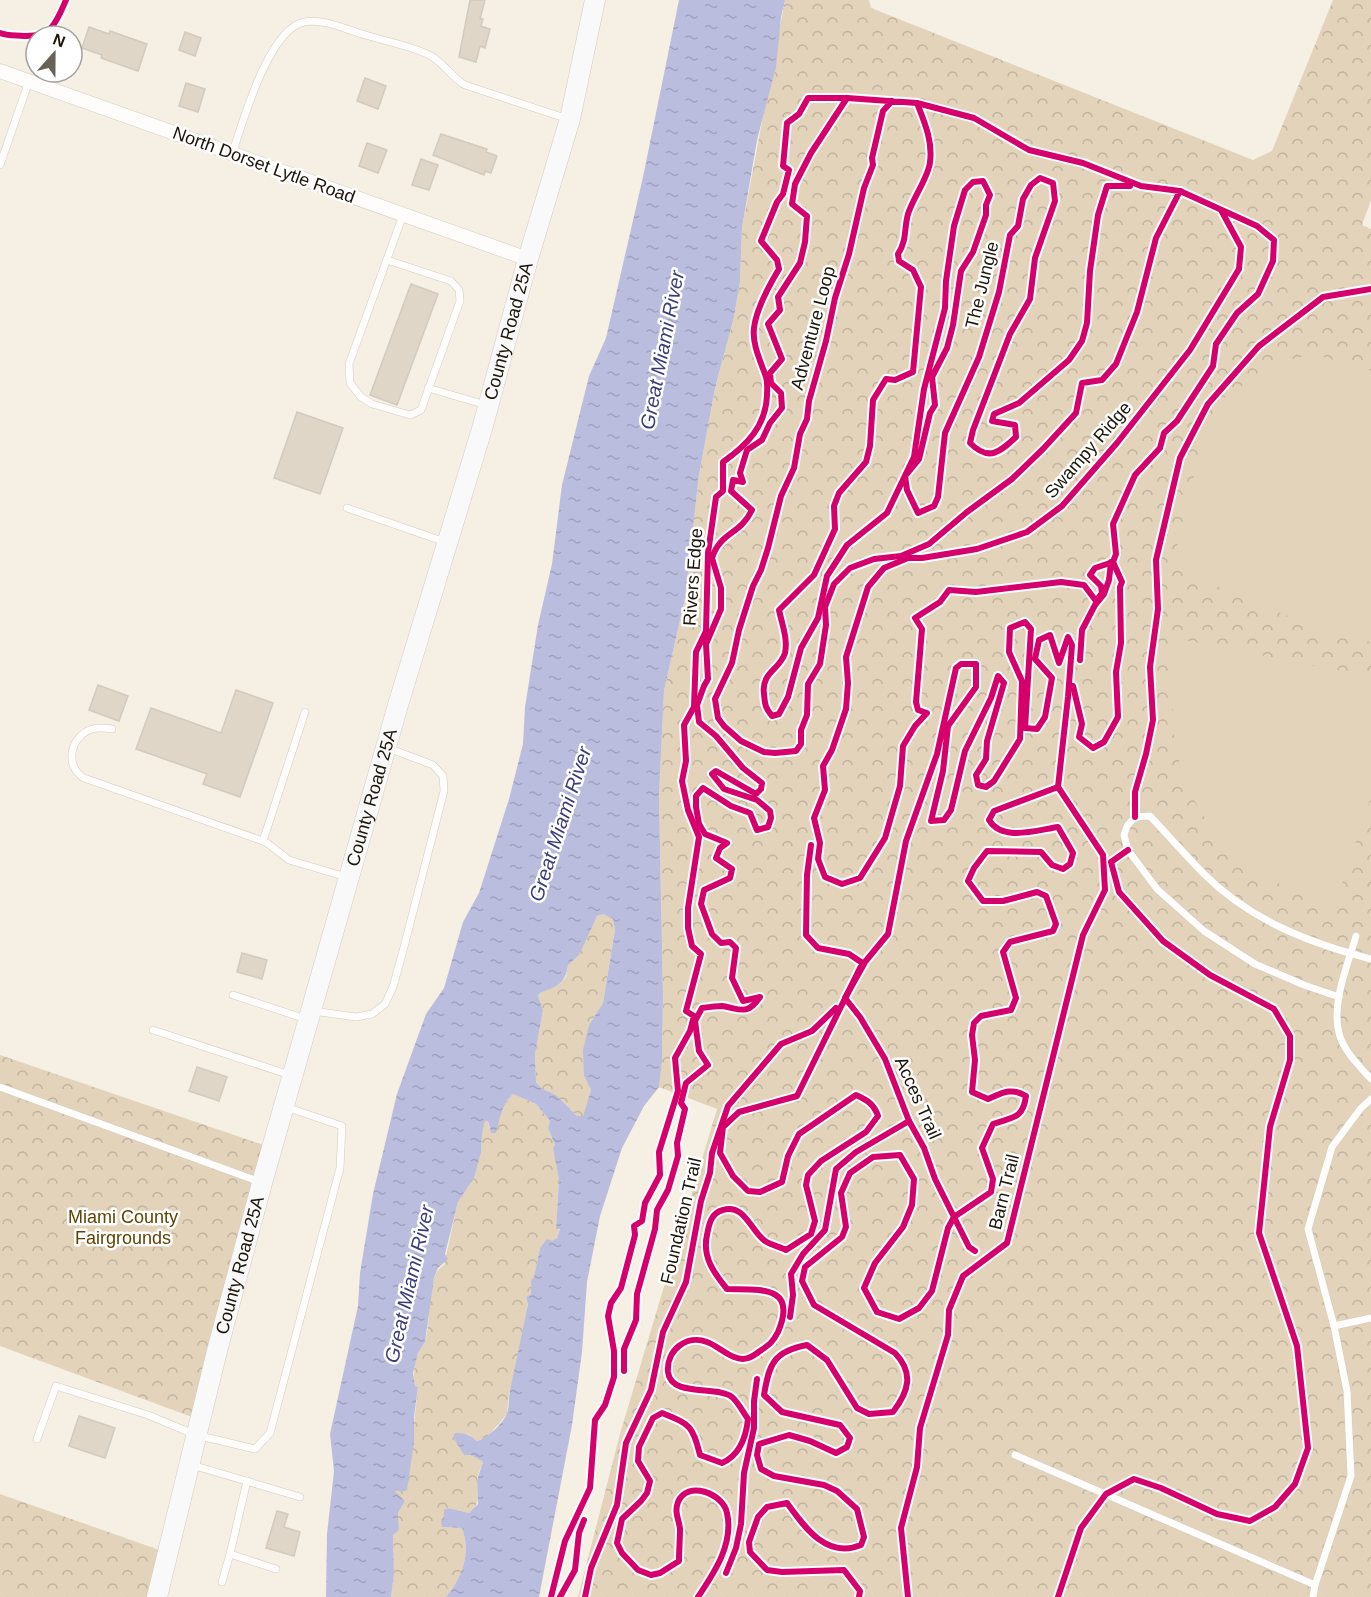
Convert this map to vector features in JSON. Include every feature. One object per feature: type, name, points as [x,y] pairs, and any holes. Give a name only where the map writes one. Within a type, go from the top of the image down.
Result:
[{"type":"main road","name":"County Road 25A","points":[[157,1597],[196,1435],[262,1183],[348,878],[488,406],[528,259],[570,119],[595,0]]},
{"type":"street","name":"North Dorset Lytle Road","points":[[0,71],[24,79]]},
{"type":"street","name":"North Dorset Lytle Road","points":[[37,84],[528,259]]},
{"type":"lane","points":[[232,154],[260,76],[274,48],[290,29],[304,22],[341,28],[429,54],[442,63],[453,78],[465,85],[570,119]]},
{"type":"lane","points":[[0,165],[28,84]]},
{"type":"lane","points":[[387,260],[451,281],[459,290],[460,301],[421,410],[410,415],[372,404],[361,397],[350,383],[349,364],[403,214]]},
{"type":"lane","points":[[428,388],[488,406]]},
{"type":"lane","points":[[347,508],[447,543]]},
{"type":"lane","points":[[263,841],[305,712]]},
{"type":"lane","points":[[112,729],[92,729],[79,737],[72,747],[72,761],[77,774],[263,841],[289,860],[348,878]]},
{"type":"lane","points":[[233,995],[310,1016],[356,1017],[372,1014],[385,1004],[402,957],[444,791],[443,776],[433,765],[386,748]]},
{"type":"lane","points":[[1339,997],[1304,986],[1255,964],[1204,931],[1157,889],[1128,850],[1124,835],[1127,826],[1135,817],[1150,816],[1205,875],[1243,907],[1294,935],[1371,959]]},
{"type":"lane","points":[[1356,936],[1336,1009],[1339,1034],[1354,1060],[1371,1079]]},
{"type":"lane","points":[[153,1030],[292,1076]]},
{"type":"lane","points":[[0,1087],[262,1183]]},
{"type":"lane","points":[[1313,1597],[1351,1476],[1347,1391],[1334,1326],[1308,1229],[1332,1147],[1361,1108],[1371,1099]]},
{"type":"lane","points":[[37,1439],[56,1386],[148,1415],[196,1435],[255,1449],[270,1433],[340,1168],[342,1126],[284,1106]]},
{"type":"lane","points":[[1334,1326],[1371,1318]]},
{"type":"lane","points":[[1015,1455],[1315,1585]]},
{"type":"lane","points":[[189,1464],[300,1497]]},
{"type":"lane","points":[[222,1582],[247,1481]]},
{"type":"lane","points":[[230,1554],[276,1569]]},
{"type":"green space","points":[[785,0],[869,0],[871,8],[1253,160],[1272,151],[1333,0],[1371,0],[1371,200],[1362,225],[1371,229],[1371,1597],[578,1597],[620,1434],[717,1109],[659,1087],[662,1061],[663,994],[659,797],[664,691],[685,598],[699,475],[715,388],[734,317],[740,281],[742,228]]},
{"type":"green space","points":[[1313,354],[1371,371],[1371,642],[1321,630],[1172,567],[1207,421],[1226,396],[1281,362]]},
{"type":"green space","points":[[1174,638],[1371,677],[1371,797],[1335,905],[1325,904],[1281,885],[1244,861],[1208,824],[1184,782],[1174,738],[1171,650]]},
{"type":"green space","points":[[603,914],[613,919],[615,930],[603,1003],[589,1025],[584,1076],[591,1090],[583,1117],[577,1116],[556,1095],[541,1088],[536,1082],[535,1055],[543,1010],[538,996],[560,984],[566,977],[568,965],[597,916]]},
{"type":"green space","name":"Miami County Fairgrounds","points":[[0,1055],[272,1148],[200,1420],[0,1346]]},
{"type":"green space","points":[[513,1094],[536,1104],[550,1121],[548,1128],[555,1145],[559,1179],[556,1229],[560,1228],[557,1238],[540,1248],[534,1278],[531,1280],[531,1294],[526,1297],[528,1303],[507,1414],[487,1437],[477,1441],[468,1434],[460,1447],[464,1455],[471,1455],[483,1462],[477,1479],[478,1499],[473,1510],[469,1513],[448,1508],[442,1527],[462,1528],[466,1547],[461,1573],[446,1597],[391,1597],[394,1574],[393,1535],[399,1530],[398,1513],[405,1501],[394,1490],[410,1462],[418,1387],[415,1386],[415,1365],[427,1333],[431,1288],[438,1270],[444,1265],[458,1202],[474,1178],[481,1153],[485,1121],[488,1120],[489,1128],[496,1132],[504,1107]]},
{"type":"green space","points":[[0,1494],[168,1553],[157,1597],[0,1597]]},
{"type":"water","name":"Great Miami River","points":[[679,0],[785,0],[776,67],[757,140],[742,228],[740,281],[734,317],[715,388],[699,475],[685,598],[664,691],[659,797],[663,994],[662,1062],[659,1087],[644,1106],[622,1148],[600,1216],[587,1282],[582,1352],[572,1425],[539,1597],[446,1597],[461,1573],[466,1547],[462,1528],[442,1527],[441,1521],[444,1510],[448,1508],[469,1513],[478,1504],[477,1480],[483,1462],[471,1455],[464,1455],[453,1437],[455,1433],[462,1433],[477,1441],[481,1440],[505,1417],[528,1304],[526,1297],[531,1294],[531,1280],[534,1277],[540,1248],[547,1239],[552,1241],[557,1238],[560,1229],[556,1229],[559,1179],[553,1148],[555,1145],[548,1128],[550,1121],[536,1104],[513,1094],[504,1107],[496,1133],[491,1133],[488,1121],[485,1121],[481,1153],[474,1178],[458,1202],[445,1254],[448,1259],[438,1268],[434,1278],[425,1342],[418,1353],[413,1373],[415,1386],[418,1387],[414,1417],[414,1442],[407,1490],[402,1492],[394,1490],[405,1501],[398,1513],[399,1530],[393,1535],[394,1574],[391,1597],[326,1597],[327,1534],[334,1471],[330,1434],[358,1306],[360,1273],[373,1194],[397,1094],[426,1014],[444,988],[463,922],[479,893],[509,799],[523,744],[525,707],[538,625],[552,564],[562,485],[589,376],[606,338],[643,177]],"holes":[[[603,914],[613,919],[615,930],[603,1003],[589,1025],[583,1050],[584,1076],[591,1090],[583,1116],[577,1116],[556,1095],[541,1088],[536,1082],[535,1055],[543,1010],[538,996],[556,986],[565,977],[568,965],[579,955],[597,916]]]},
{"type":"building","points":[[470,0],[485,0],[480,19],[483,19],[481,26],[490,29],[485,48],[480,46],[476,62],[459,57]]},
{"type":"building","points":[[89,27],[109,34],[110,31],[147,44],[138,71],[101,58],[102,55],[84,49]]},
{"type":"building","points":[[185,32],[201,38],[195,56],[179,50]]},
{"type":"building","points":[[365,78],[386,86],[378,109],[357,101]]},
{"type":"building","points":[[186,83],[205,89],[198,112],[179,106]]},
{"type":"building","points":[[441,134],[487,149],[486,152],[497,156],[491,173],[485,171],[484,175],[433,155]]},
{"type":"building","points":[[367,143],[387,150],[378,173],[359,166]]},
{"type":"building","points":[[421,159],[438,165],[429,190],[412,185]]},
{"type":"building","points":[[411,284],[438,294],[397,405],[370,395]]},
{"type":"building","points":[[297,412],[343,428],[320,494],[274,478]]},
{"type":"building","points":[[98,685],[128,696],[119,721],[89,710]]},
{"type":"building","points":[[236,690],[273,703],[240,797],[203,784],[207,774],[136,749],[151,708],[221,733]]},
{"type":"building","points":[[242,953],[267,960],[262,979],[237,972]]},
{"type":"building","points":[[197,1067],[227,1077],[219,1101],[189,1091]]},
{"type":"building","points":[[79,1416],[115,1428],[105,1458],[69,1446]]},
{"type":"building","points":[[277,1511],[288,1514],[284,1527],[300,1532],[294,1556],[266,1548]]},
{"type":"cycle path","points":[[0,33],[24,36],[41,34],[56,22],[66,0]]},
{"type":"cycle path","name":"Adventure Loop","points":[[551,1597],[565,1541],[590,1488],[595,1420],[605,1405],[614,1377],[614,1351],[608,1316],[611,1303],[621,1288],[635,1235],[634,1226],[642,1221],[645,1203],[660,1175],[659,1152],[678,1091],[675,1058],[690,1031],[694,1016],[686,1011],[701,954],[692,946],[688,928],[688,908],[699,837],[688,810],[682,781],[686,761],[684,725],[694,707],[696,652],[706,631],[708,553],[716,497],[723,491],[723,462],[754,434],[766,406],[767,382],[756,347],[754,328],[760,305],[779,269],[777,260],[761,241],[777,202],[783,194],[789,170],[783,166],[787,123],[799,114],[808,98],[847,98],[917,103],[974,118],[1029,150],[1083,163],[1141,186],[1180,191],[1156,238],[1137,312],[1116,364],[1102,380],[1082,383],[1076,413],[1012,479],[929,544],[901,556],[874,559],[850,568],[834,584],[825,607],[826,625],[820,664],[808,684],[807,715],[801,730],[801,744],[796,751],[764,752],[741,741],[724,726],[718,718],[715,699],[732,663],[739,630],[768,548],[781,496],[794,468],[800,434],[807,419],[809,401],[835,298],[849,254],[864,188],[873,165],[872,158],[883,111],[892,101]]},
{"type":"cycle path","name":"Adventure Loop","points":[[624,1371],[624,1349],[636,1320],[637,1294],[655,1229],[657,1210],[668,1190],[678,1156],[677,1143],[685,1109],[681,1103],[686,1083],[708,1065],[699,1051],[695,1021],[702,1008],[722,1006],[743,1010],[751,1007],[760,997],[743,1001],[732,978],[736,948],[730,942],[721,943],[712,934],[701,904],[704,890],[730,878],[732,869],[716,858],[720,848],[727,843],[705,834],[699,824],[696,796],[703,788],[731,806],[750,813],[757,830],[768,827],[771,818],[770,811],[757,800],[724,789],[712,774],[716,771],[756,794],[761,789],[762,783],[743,768],[716,736],[699,722],[697,705],[708,679],[706,644],[721,609],[721,588],[712,558],[720,543],[742,524],[752,510],[731,491],[733,480],[743,482],[740,473],[747,450],[762,440],[770,423],[782,408],[781,393],[771,383],[770,373],[782,359],[768,324],[780,310],[778,297],[800,263],[805,242],[807,216],[792,204],[795,184],[811,153],[847,98]]},
{"type":"cycle path","name":"The Jungle","points":[[917,103],[929,139],[930,162],[927,174],[908,214],[904,239],[898,254],[899,261],[913,270],[921,287],[913,372],[895,380],[886,379],[873,400],[870,446],[866,462],[839,493],[834,506],[835,529],[814,575],[779,610],[786,648],[783,659],[768,676],[764,687],[766,706],[772,716],[779,714],[788,697],[801,648],[818,618],[827,576],[847,545],[887,513],[914,457],[924,389],[945,308],[946,281],[954,226],[965,190],[973,182],[983,181],[990,195],[986,205],[986,215],[973,252],[961,271],[947,348],[932,377],[935,405],[930,413],[919,459],[905,476],[907,490],[918,513],[934,506],[938,497],[945,433],[979,357],[999,292],[1010,235],[1018,226],[1023,199],[1031,185],[1040,178],[1053,183],[1055,201],[1035,258],[1030,299],[1010,334],[973,430],[970,443],[983,452],[994,453],[1016,437],[1015,425],[992,421],[994,414],[1019,403],[1069,360],[1082,341],[1087,323],[1090,271],[1098,215],[1107,186],[1130,186]]},
{"type":"cycle path","name":"Swampy Ridge","points":[[1180,191],[1257,226],[1274,240],[1273,261],[1258,294],[1237,313],[1216,344],[1213,366],[1177,421],[1164,433],[1160,448],[1135,475],[1113,524],[1116,554],[1113,562],[1095,568],[1090,575],[1101,586],[1102,593],[1096,601],[1084,585],[1061,582],[976,592],[949,590],[940,602],[915,618],[922,629],[916,702],[918,710],[927,713],[915,726],[903,746],[900,786],[885,838],[860,878],[842,884],[825,877],[818,859],[820,843],[814,818],[825,790],[823,766],[832,750],[846,709],[848,683],[846,657],[868,587],[884,568],[908,558],[922,558],[977,549],[1027,532],[1062,506],[1117,443],[1190,350],[1239,269],[1241,247],[1221,210]]},
{"type":"cycle path","points":[[1135,817],[1135,792],[1153,720],[1150,667],[1158,609],[1156,560],[1180,458],[1208,404],[1259,346],[1323,297],[1371,289]]},
{"type":"cycle path","points":[[1080,660],[1082,630],[1095,605],[1104,594],[1109,580],[1111,562]]},
{"type":"cycle path","points":[[1073,686],[1082,724],[1079,737],[1093,748],[1104,742],[1118,717],[1116,672],[1121,643],[1120,587],[1122,582],[1113,562]]},
{"type":"cycle path","points":[[698,1597],[721,1558],[728,1536],[727,1513],[724,1506],[712,1495],[704,1492],[689,1492],[683,1495],[678,1502],[676,1509],[680,1529],[679,1561],[660,1573],[651,1575],[638,1570],[622,1553],[617,1543],[622,1519],[647,1493],[650,1481],[638,1461],[639,1447],[653,1418],[662,1413],[679,1420],[689,1427],[695,1437],[700,1455],[722,1463],[738,1451],[746,1433],[748,1419],[732,1397],[716,1392],[686,1388],[671,1380],[668,1364],[674,1351],[685,1342],[699,1340],[712,1344],[737,1358],[748,1358],[772,1341],[783,1317],[783,1306],[779,1298],[772,1293],[727,1289],[722,1283],[710,1264],[706,1250],[710,1223],[719,1211],[736,1210],[747,1219],[760,1237],[786,1250],[811,1234],[815,1221],[806,1185],[808,1175],[821,1161],[866,1132],[878,1116],[870,1103],[856,1095],[799,1134],[788,1156],[782,1182],[760,1192],[748,1191],[733,1176],[720,1153],[723,1127],[739,1112],[797,1096],[860,968],[888,934],[906,841],[937,754],[956,668],[961,664],[976,664],[976,687],[948,726],[943,771],[931,821],[944,820],[951,810],[965,751],[991,698],[998,676],[1004,683],[987,741],[986,759],[976,775],[978,785],[986,787],[994,781],[1020,739],[1022,681],[1009,652],[1010,628],[1025,622],[1031,629],[1025,728],[1037,729],[1045,717],[1052,678],[1035,659],[1039,640],[1050,635],[1059,663],[1068,637],[1072,645],[1058,787]]},
{"type":"cycle path","name":"Barn Trail","points":[[859,1597],[860,1591],[844,1570],[782,1572],[767,1570],[750,1552],[749,1542],[758,1517],[767,1507],[787,1503],[809,1531],[827,1544],[838,1548],[849,1548],[861,1545],[864,1537],[857,1509],[837,1491],[824,1485],[774,1476],[761,1469],[757,1455],[759,1444],[789,1435],[810,1441],[836,1453],[847,1447],[850,1438],[840,1425],[782,1412],[764,1395],[768,1375],[780,1355],[807,1345],[827,1360],[857,1408],[869,1414],[893,1412],[903,1397],[907,1375],[901,1360],[895,1353],[814,1305],[802,1281],[805,1267],[842,1237],[846,1227],[841,1193],[850,1173],[873,1157],[900,1155],[914,1179],[912,1205],[903,1227],[875,1263],[864,1288],[877,1312],[899,1319],[919,1308],[932,1291],[948,1228],[954,1217],[991,1192],[993,1179],[982,1148],[993,1124],[1020,1113],[1026,1096],[1011,1091],[988,1099],[972,1092],[975,1060],[972,1035],[974,1023],[981,1016],[1011,1010],[1016,998],[1003,952],[1010,942],[1053,931],[1056,924],[1046,896],[1037,892],[1003,901],[983,901],[968,881],[974,868],[987,851],[1041,852],[1052,865],[1063,869],[1070,864],[1073,853],[1058,827],[1011,833],[995,827],[989,820],[994,811],[1058,787]]},
{"type":"cycle path","name":"Barn Trail","points":[[908,1597],[901,1528],[917,1467],[920,1428],[948,1335],[949,1310],[963,1276],[1007,1243],[1083,935],[1105,890],[1103,855],[1058,787]]},
{"type":"cycle path","name":"Acces Trail","points":[[811,845],[807,875],[806,935],[818,948],[849,954],[864,964],[845,998],[860,1017],[885,1059],[935,1179],[969,1247],[975,1251]]},
{"type":"cycle path","points":[[1058,1597],[1081,1528],[1106,1494],[1134,1479],[1161,1488],[1217,1514],[1250,1521],[1275,1507],[1295,1484],[1308,1448],[1297,1346],[1259,1233],[1270,1127],[1290,1060],[1290,1036],[1274,1009],[1210,975],[1163,941],[1119,892],[1111,862],[1128,850]]},
{"type":"cycle path","name":"Foundation Trail","points":[[585,1597],[591,1568],[617,1505],[626,1443],[651,1390],[663,1332],[686,1282],[701,1201],[710,1173],[712,1153],[728,1106],[781,1044],[812,1031],[836,1008]]},
{"type":"cycle path","name":"Acces Trail","points":[[790,1317],[793,1295],[791,1274],[803,1254],[825,1230],[836,1169],[856,1152],[909,1121]]},
{"type":"cycle path","points":[[726,1573],[736,1548],[741,1524],[744,1473],[754,1428],[757,1379]]},
{"type":"cycle path","points":[[560,1597],[575,1570],[579,1533],[584,1520]]}]
